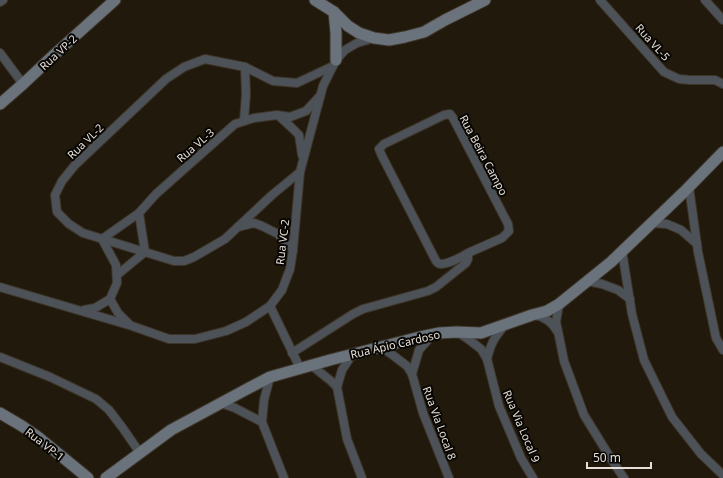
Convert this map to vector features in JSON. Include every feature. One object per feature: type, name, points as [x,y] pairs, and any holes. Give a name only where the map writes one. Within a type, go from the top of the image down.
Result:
[{"type":"street","name":"Rua VP-2","points":[[0,104],[116,0]]},
{"type":"street","points":[[315,0],[334,12],[348,26],[359,33],[374,38],[389,40],[424,32],[485,0]]},
{"type":"street","name":"Rua VL-5","points":[[600,0],[664,72],[679,79],[714,80],[723,84]]},
{"type":"street","points":[[705,0],[723,20]]},
{"type":"street","points":[[334,12],[336,33],[334,63]]},
{"type":"street","name":"Rua VC-2","points":[[0,287],[132,326],[169,339],[195,338],[226,331],[246,322],[270,306],[282,290],[290,269],[294,250],[302,160],[323,86],[334,63],[345,50],[357,43],[374,38]]},
{"type":"street","points":[[0,53],[23,84]]},
{"type":"street","name":"Rua VL-2","points":[[300,172],[272,195],[225,239],[194,257],[184,261],[174,261],[83,233],[56,212],[55,195],[62,181],[75,164],[166,79],[184,67],[205,59],[245,67],[273,80],[297,83],[317,74],[334,63]]},
{"type":"street","points":[[244,121],[246,94],[245,67]]},
{"type":"street","name":"Rua VL-3","points":[[102,239],[139,213],[156,194],[235,124],[254,118],[277,115],[290,117],[306,111],[321,95]]},
{"type":"street","name":"Rua Beira Campo","points":[[450,114],[508,224],[509,231],[502,238],[468,254],[441,264],[436,261],[379,149],[384,144],[444,115],[450,114]]},
{"type":"street","points":[[277,115],[300,135],[302,160]]},
{"type":"street","name":"Rua Ápio Cardoso","points":[[106,478],[171,430],[270,377],[379,347],[434,334],[457,332],[481,333],[532,315],[547,312],[559,304],[622,252],[689,187],[717,164],[723,152]]},
{"type":"street","points":[[689,187],[698,252],[716,338],[723,350]]},
{"type":"street","points":[[116,275],[145,252],[139,213]]},
{"type":"street","points":[[237,227],[254,223],[262,226],[278,234],[294,250]]},
{"type":"street","points":[[652,223],[666,224],[681,230],[697,244]]},
{"type":"street","points":[[82,311],[95,308],[110,299],[117,283],[116,265],[102,239]]},
{"type":"street","points":[[622,252],[632,314],[644,360],[672,417],[700,454],[720,475]]},
{"type":"street","points":[[292,353],[363,309],[428,291],[436,287],[466,263],[468,254]]},
{"type":"street","points":[[587,281],[602,284],[618,290],[630,300]]},
{"type":"street","points":[[110,299],[118,313],[132,326]]},
{"type":"street","points":[[559,304],[556,322],[564,361],[584,414],[612,462],[624,478]]},
{"type":"street","points":[[270,306],[292,353],[305,367],[319,371],[337,387]]},
{"type":"street","points":[[532,315],[547,319],[558,331]]},
{"type":"street","points":[[487,359],[490,345],[506,325]]},
{"type":"street","name":"Rua Via Local 9","points":[[457,332],[481,349],[487,359],[499,406],[521,458],[533,478]]},
{"type":"street","points":[[412,374],[419,350],[434,334]]},
{"type":"street","name":"Rua Via Local 8","points":[[379,347],[390,353],[407,366],[412,374],[423,413],[449,478]]},
{"type":"street","points":[[352,355],[342,370],[337,387],[348,439],[362,478]]},
{"type":"street","points":[[0,357],[50,377],[96,399],[109,410],[122,426],[140,454]]},
{"type":"street","points":[[270,377],[264,400],[262,422],[284,478]]},
{"type":"street","points":[[221,404],[235,408],[262,422]]},
{"type":"street","name":"Rua VP-1","points":[[0,413],[38,437],[88,478]]}]
